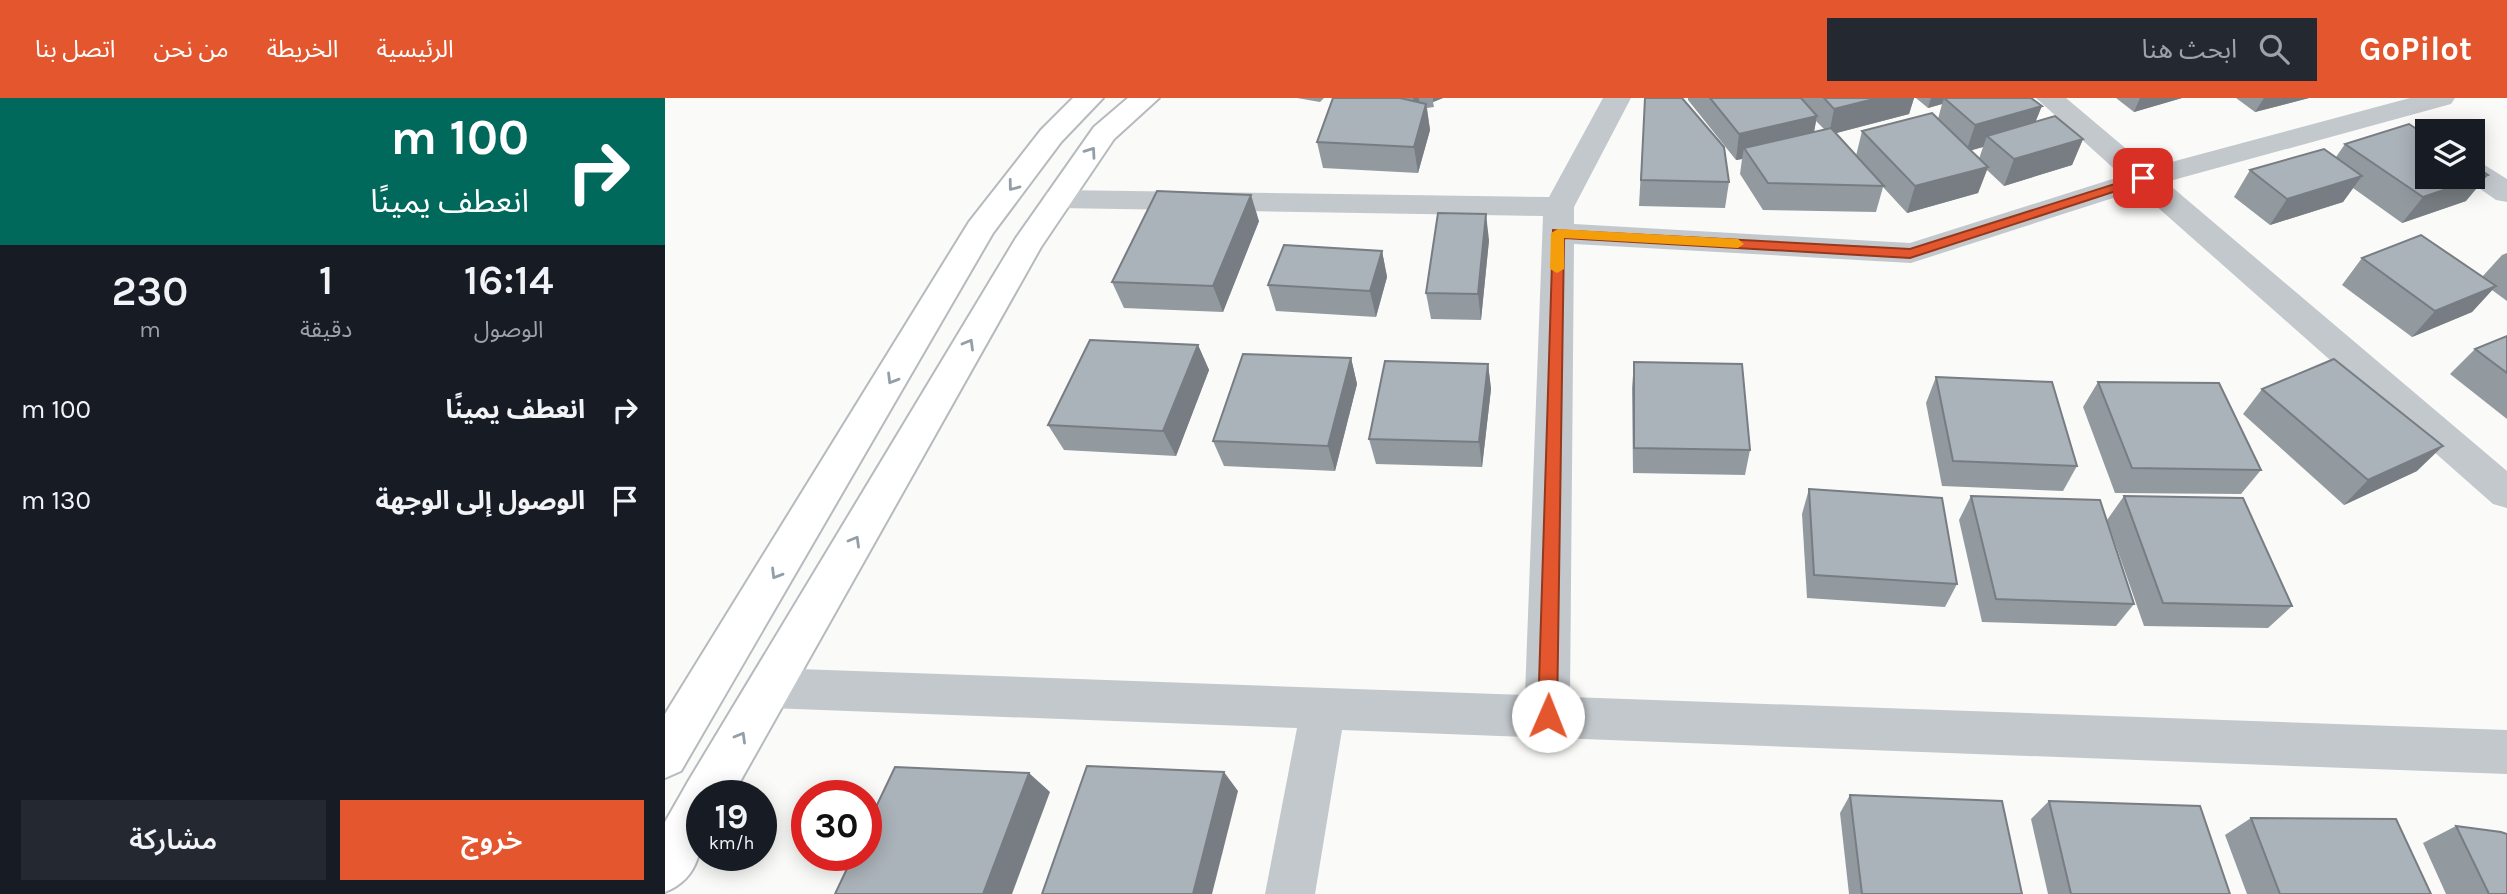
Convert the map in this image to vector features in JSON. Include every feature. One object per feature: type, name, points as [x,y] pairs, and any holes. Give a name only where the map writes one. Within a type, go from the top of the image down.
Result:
[{"type":"main road","points":[[665,756],[981,229],[1051,136],[1089,98]]},
{"type":"main road","points":[[715,780],[1027,244],[1104,133],[1145,98]]},
{"type":"main road","points":[[665,868],[686,832]]},
{"type":"street","points":[[1548,716],[1558,220],[1617,98]]},
{"type":"street","points":[[2050,98],[2507,494]]},
{"type":"street","points":[[1058,199],[1558,220],[1910,254],[2378,105],[2441,98]]},
{"type":"street","points":[[2485,165],[2507,158]]},
{"type":"street","points":[[2485,177],[2507,193]]},
{"type":"street","points":[[770,688],[1548,716],[2502,757]]},
{"type":"street","points":[[1290,894],[1323,709]]},
{"type":"building","points":[[1333,98],[1400,98],[1426,104],[1414,147],[1317,142]]},
{"type":"building","points":[[1645,98],[1682,98],[1724,147],[1729,182],[1641,180]]},
{"type":"building","points":[[1710,98],[1801,98],[1817,116],[1739,134]]},
{"type":"building","points":[[1824,98],[1878,98],[1834,109]]},
{"type":"building","points":[[1944,98],[2031,98],[2042,106],[1975,125]]},
{"type":"building","points":[[1932,113],[1988,167],[1915,186],[1862,131]]},
{"type":"building","points":[[2055,116],[2083,139],[2014,159],[1987,136]]},
{"type":"building","points":[[2409,124],[2415,128],[2415,189],[2447,189],[2423,197],[2345,144]]},
{"type":"building","points":[[1831,128],[1884,186],[1768,183],[1744,148]]},
{"type":"building","points":[[2324,149],[2362,176],[2287,199],[2250,170]]},
{"type":"building","points":[[1157,191],[1251,195],[1213,286],[1112,282]]},
{"type":"building","points":[[1438,213],[1486,214],[1478,294],[1426,293]]},
{"type":"building","points":[[2421,235],[2496,286],[2435,311],[2362,258]]},
{"type":"building","points":[[1284,245],[1382,251],[1370,291],[1268,285]]},
{"type":"building","points":[[2507,336],[2507,373],[2475,349]]},
{"type":"building","points":[[1090,340],[1198,345],[1163,431],[1048,425]]},
{"type":"building","points":[[1243,354],[1351,358],[1328,446],[1213,441]]},
{"type":"building","points":[[2334,359],[2443,446],[2368,480],[2262,389]]},
{"type":"building","points":[[1385,361],[1488,364],[1479,442],[1369,439]]},
{"type":"building","points":[[1634,362],[1742,364],[1750,450],[1634,448]]},
{"type":"building","points":[[1936,377],[2052,382],[2077,466],[1953,461]]},
{"type":"building","points":[[2098,382],[2219,383],[2261,470],[2132,468]]},
{"type":"building","points":[[1809,489],[1942,498],[1957,584],[1814,575]]},
{"type":"building","points":[[1971,496],[2100,500],[2134,604],[1996,599]]},
{"type":"building","points":[[2124,496],[2243,498],[2292,606],[2163,603]]},
{"type":"building","points":[[1087,766],[1224,772],[1193,894],[1042,894]]},
{"type":"building","points":[[895,767],[1029,773],[983,894],[835,894],[846,871],[882,871],[882,794]]},
{"type":"building","points":[[1850,795],[2002,801],[2022,894],[1862,894]]},
{"type":"building","points":[[2049,801],[2200,806],[2230,894],[2071,894]]},
{"type":"building","points":[[2251,818],[2396,819],[2431,894],[2280,894]]},
{"type":"building","points":[[2456,826],[2507,834],[2507,894],[2489,894]]},
{"type":"slow traffic","points":[[1557,269],[1558,233],[1738,244]]},
{"type":"route","points":[[1548,716],[1558,233],[1910,254],[2143,178]]}]
